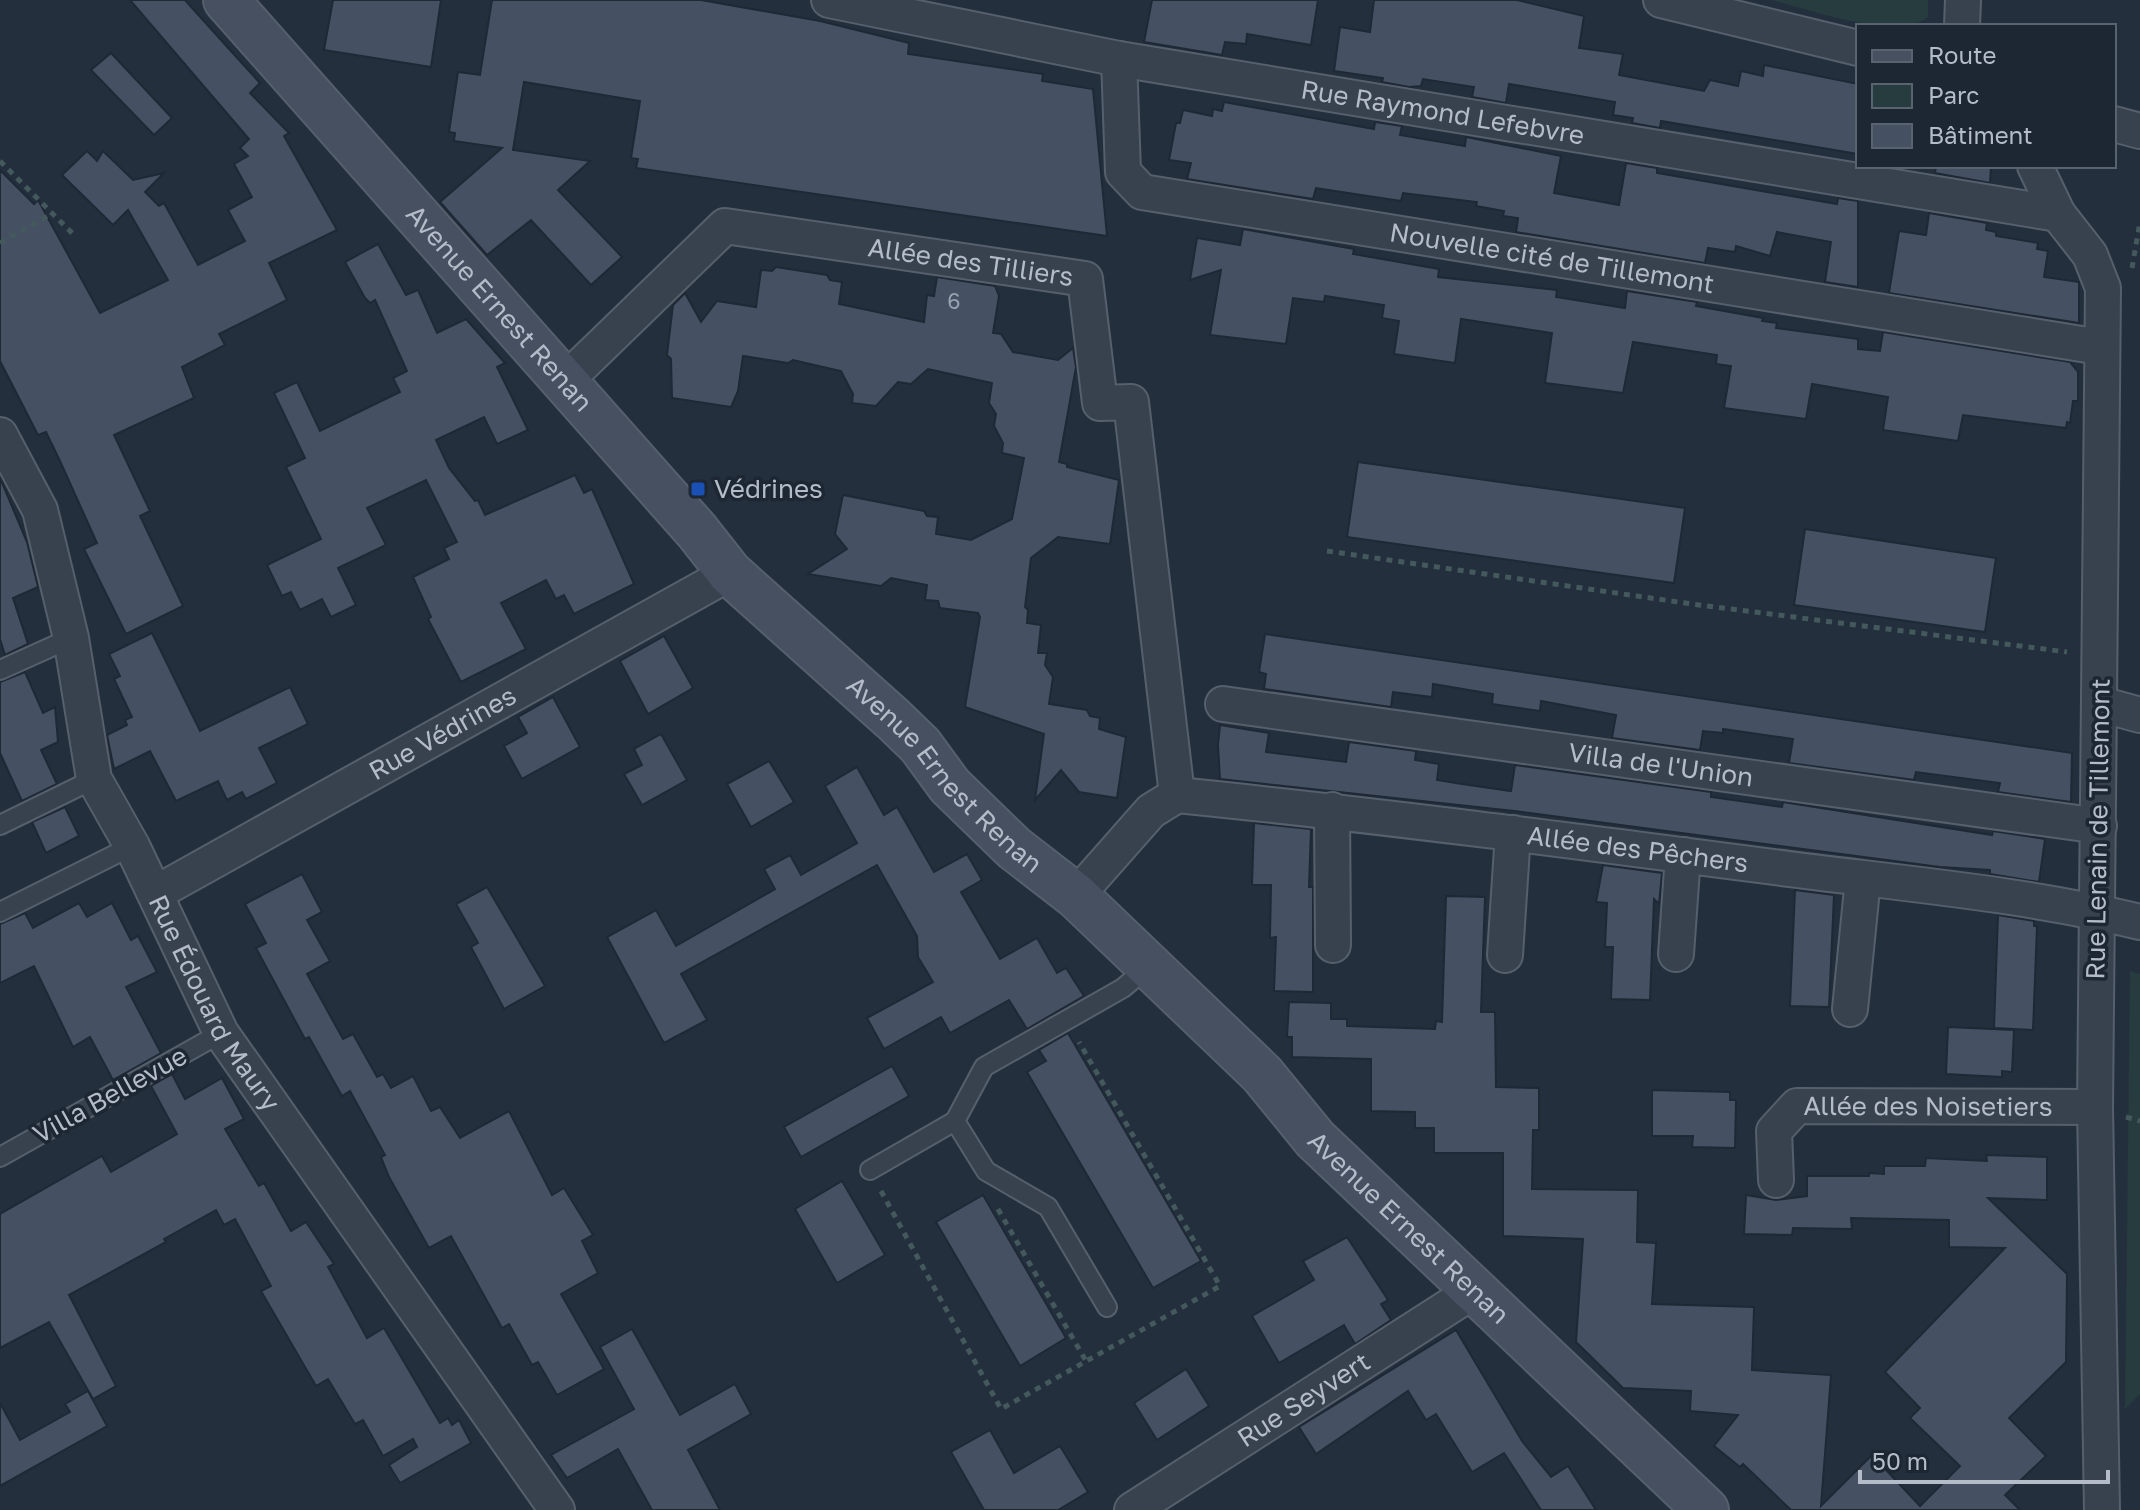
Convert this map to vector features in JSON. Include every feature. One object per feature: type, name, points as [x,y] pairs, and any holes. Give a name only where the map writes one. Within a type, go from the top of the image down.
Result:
[{"type":"street","name":"Avenue Ernest Renan","points":[[226,0],[697,531],[730,573],[893,719],[920,745],[950,786],[1014,848],[1076,896],[1262,1074],[1315,1139],[1706,1510]]},
{"type":"street","name":"Rue Raymond Lefebvre","points":[[829,0],[1119,59],[2058,214]]},
{"type":"street","points":[[1661,0],[1856,48]]},
{"type":"street","points":[[1962,24],[1963,0]]},
{"type":"street","name":"Nouvelle cité de Tillemont","points":[[1119,59],[1123,172],[1142,192],[2100,347]]},
{"type":"street","points":[[2116,125],[2140,131]]},
{"type":"street","name":"Rue Lenain de Tillemont","points":[[2036,168],[2058,214],[2090,255],[2103,288],[2100,347],[2095,1107],[2102,1510]]},
{"type":"street","name":"Allée des Tilliers","points":[[563,383],[725,226],[1085,279],[1100,403],[1131,402],[1177,795]]},
{"type":"street","name":"Rue Édouard Maury","points":[[0,435],[40,510],[71,638],[94,779],[156,893],[221,1033],[557,1510]]},
{"type":"street","name":"Rue Védrines","points":[[156,893],[730,573]]},
{"type":"street","name":"Villa de l'Union","points":[[1223,704],[2099,826]]},
{"type":"street","points":[[2100,704],[2140,715]]},
{"type":"street","points":[[1076,896],[1151,811],[1177,795]]},
{"type":"street","name":"Allée des Pêchers","points":[[1177,795],[1332,810],[1683,855],[2096,911],[2140,922]]},
{"type":"street","points":[[1332,810],[1333,945]]},
{"type":"street","points":[[1505,955],[1513,833]]},
{"type":"street","points":[[1676,954],[1683,855]]},
{"type":"street","points":[[1850,1009],[1863,879]]},
{"type":"street","name":"Allée des Noisetiers","points":[[1776,1180],[1774,1131],[1797,1106],[2095,1107]]},
{"type":"street","name":"Rue Seyvert","points":[[1132,1510],[1475,1290]]},
{"type":"lane","points":[[0,670],[71,638]]},
{"type":"lane","points":[[0,825],[94,779]]},
{"type":"lane","points":[[0,912],[132,846]]},
{"type":"lane","points":[[870,1170],[955,1121],[984,1067],[1123,988],[1149,966]]},
{"type":"lane","name":"Villa Bellevue","points":[[0,1157],[221,1033]]},
{"type":"lane","points":[[955,1121],[986,1171],[1048,1207],[1107,1307]]},
{"type":"path","points":[[0,161],[76,237]]},
{"type":"path","points":[[0,243],[53,213]]},
{"type":"path","points":[[2132,270],[2140,222]]},
{"type":"path","points":[[1327,551],[2011,647],[2100,654]]},
{"type":"path","points":[[986,1171],[986,1189],[1086,1361]]},
{"type":"green space","points":[[1771,0],[1928,0],[1928,17],[1914,24],[1868,24]]},
{"type":"green space","points":[[2130,971],[2140,974],[2140,1394],[2125,1409]]},
{"type":"building","points":[[130,0],[185,0],[260,83],[250,93],[289,133],[284,136],[337,230],[269,263],[287,300],[219,334],[225,345],[182,367],[194,398],[114,435],[150,511],[140,516],[183,606],[126,634],[84,549],[97,543],[60,461],[46,432],[38,435],[0,361],[0,170],[34,204],[38,200],[100,313],[168,280],[128,210],[113,225],[62,175],[87,151],[97,161],[103,151],[133,180],[164,173],[145,192],[159,206],[164,203],[198,265],[245,241],[228,210],[252,197],[234,164],[248,156],[240,148],[249,139]]},
{"type":"building","points":[[333,0],[441,0],[431,67],[324,50]]},
{"type":"building","points":[[492,0],[701,0],[820,21],[909,43],[908,54],[1043,74],[1042,81],[1093,89],[1107,236],[636,168],[638,159],[631,158],[640,101],[524,82],[513,150],[590,161],[558,190],[622,257],[591,285],[531,220],[487,255],[440,202],[502,148],[454,141],[455,133],[449,132],[458,72],[480,75]]},
{"type":"building","points":[[1152,0],[1318,0],[1311,45],[1247,34],[1246,44],[1225,42],[1222,55],[1144,42]]},
{"type":"building","points":[[1374,0],[1517,0],[1584,16],[1579,48],[1623,54],[1619,75],[1704,91],[1710,80],[1738,86],[1741,71],[1763,76],[1764,65],[1856,84],[1856,154],[1661,121],[1660,128],[1632,123],[1633,118],[1613,115],[1615,102],[1509,84],[1506,103],[1472,97],[1474,87],[1423,79],[1421,86],[1409,87],[1382,82],[1383,78],[1334,71],[1340,27],[1370,32]]},
{"type":"building","points":[[111,53],[172,118],[154,135],[91,70]]},
{"type":"building","points":[[1224,102],[1374,129],[1375,122],[1402,126],[1400,135],[1465,146],[1466,137],[1561,156],[1554,193],[1619,205],[1626,163],[1657,168],[1657,173],[1837,204],[1838,198],[1858,201],[1858,287],[1825,282],[1831,242],[1777,232],[1770,256],[1736,246],[1735,252],[1708,248],[1705,263],[1516,232],[1518,218],[1503,216],[1504,211],[1476,206],[1477,202],[1403,193],[1401,201],[1316,188],[1313,199],[1187,179],[1191,163],[1169,160],[1176,123],[1180,123],[1183,110],[1212,116],[1213,109],[1222,111]]},
{"type":"building","points":[[1936,168],[1991,168],[1990,183],[1935,173]]},
{"type":"building","points":[[1929,213],[1987,223],[1986,230],[1996,232],[1996,236],[2038,243],[2037,249],[2048,251],[2044,277],[2079,282],[2079,323],[1889,293],[1899,231],[1926,235]]},
{"type":"building","points":[[1243,229],[1354,249],[1353,254],[1439,269],[1438,277],[1557,290],[1556,297],[1625,308],[1627,291],[1697,302],[1696,306],[1763,318],[1762,321],[1777,323],[1776,328],[1858,339],[1858,349],[1880,351],[1883,332],[2070,362],[2078,372],[2078,401],[2073,401],[2070,423],[2067,422],[2066,428],[1963,415],[1958,441],[1883,430],[1888,397],[1812,384],[1806,419],[1724,408],[1731,366],[1716,364],[1717,355],[1633,342],[1623,393],[1545,383],[1552,333],[1461,319],[1455,363],[1394,354],[1399,321],[1382,318],[1384,305],[1325,296],[1324,302],[1293,298],[1286,344],[1210,335],[1221,270],[1190,280],[1197,238],[1240,245]]},
{"type":"building","points":[[378,244],[406,295],[418,290],[437,333],[466,319],[505,363],[497,367],[528,430],[497,444],[484,417],[436,440],[449,468],[475,501],[478,500],[485,515],[575,475],[584,493],[592,489],[634,584],[574,614],[564,595],[556,599],[546,580],[501,603],[526,649],[461,682],[428,619],[431,617],[413,577],[449,559],[444,548],[457,542],[426,480],[367,508],[386,545],[338,568],[356,605],[331,617],[322,599],[300,610],[291,592],[282,596],[267,565],[321,539],[286,467],[305,458],[274,393],[297,382],[320,431],[400,392],[393,378],[407,371],[375,300],[370,303],[365,298],[345,262]]},
{"type":"building","points":[[776,267],[827,275],[830,280],[842,282],[839,304],[924,322],[927,295],[934,296],[937,277],[995,286],[999,296],[993,333],[1001,334],[1013,352],[1058,360],[1073,348],[1076,367],[1059,462],[1067,464],[1067,467],[1119,480],[1110,544],[1058,537],[1031,558],[1025,607],[1028,610],[1027,623],[1041,625],[1038,653],[1047,653],[1045,665],[1053,677],[1049,704],[1087,710],[1090,716],[1100,718],[1099,729],[1126,737],[1117,798],[1079,792],[1061,770],[1035,800],[1044,734],[965,707],[980,617],[978,613],[940,608],[938,601],[925,600],[927,585],[891,578],[881,586],[808,574],[847,549],[835,534],[843,495],[924,511],[927,516],[938,517],[936,534],[971,540],[1012,519],[1024,458],[1002,453],[1003,443],[994,426],[996,414],[989,403],[992,383],[928,369],[911,384],[898,382],[876,406],[852,403],[853,394],[841,371],[793,360],[788,363],[743,356],[738,391],[731,407],[672,398],[671,359],[667,355],[673,305],[685,293],[701,322],[717,301],[756,307],[761,270],[772,271]]},
{"type":"building","points":[[1358,462],[1685,508],[1674,583],[1347,537]]},
{"type":"building","points":[[0,478],[27,542],[38,587],[13,598],[28,644],[5,655],[0,639]]},
{"type":"building","points":[[1805,529],[1996,558],[1985,632],[1794,605]]},
{"type":"building","points":[[152,633],[200,731],[290,687],[308,724],[259,748],[277,783],[246,799],[242,792],[227,800],[218,781],[176,801],[150,751],[114,769],[107,735],[127,725],[125,720],[132,717],[114,679],[120,676],[109,654]]},
{"type":"building","points":[[1265,634],[2072,753],[2071,802],[1998,792],[2000,783],[1916,772],[1914,780],[1789,763],[1793,739],[1723,729],[1723,733],[1703,731],[1700,750],[1612,738],[1616,715],[1541,701],[1540,711],[1492,704],[1493,694],[1433,684],[1432,697],[1393,692],[1391,707],[1264,689],[1266,674],[1259,672]]},
{"type":"building","points":[[664,636],[693,688],[648,714],[620,661]]},
{"type":"building","points":[[25,672],[43,713],[55,707],[58,742],[41,750],[57,784],[22,801],[0,753],[0,682]]},
{"type":"building","points":[[553,697],[580,747],[522,779],[504,746],[527,733],[518,717]]},
{"type":"building","points":[[1220,725],[1269,733],[1266,752],[1346,762],[1349,742],[1416,751],[1415,760],[1439,764],[1437,780],[1511,791],[1515,765],[1711,792],[1711,797],[1782,807],[1783,802],[1992,835],[1993,831],[2045,839],[2039,882],[1990,874],[1990,870],[1940,867],[1514,811],[1220,779]]},
{"type":"building","points":[[661,734],[687,780],[642,805],[624,774],[642,765],[634,749]]},
{"type":"building","points":[[769,761],[794,802],[751,827],[727,784]]},
{"type":"building","points":[[857,767],[884,815],[897,807],[934,872],[967,854],[982,880],[961,892],[1000,959],[1037,938],[1057,973],[1066,968],[1084,996],[1027,1029],[1009,1000],[950,1033],[941,1017],[884,1049],[867,1018],[933,982],[918,957],[917,936],[877,865],[681,974],[707,1020],[664,1043],[607,937],[656,910],[676,946],[775,889],[764,869],[790,855],[801,875],[857,843],[825,786]]},
{"type":"building","points":[[65,807],[79,836],[46,853],[32,822]]},
{"type":"building","points":[[1254,823],[1311,829],[1309,887],[1313,887],[1313,992],[1274,991],[1276,937],[1270,938],[1271,885],[1252,885]]},
{"type":"building","points":[[1603,865],[1662,873],[1659,904],[1654,899],[1650,1000],[1611,999],[1613,947],[1605,947],[1607,903],[1596,902]]},
{"type":"building","points":[[302,874],[322,912],[307,920],[330,961],[307,974],[343,1039],[353,1034],[377,1077],[383,1074],[391,1088],[413,1076],[431,1111],[440,1107],[460,1138],[509,1111],[552,1195],[564,1188],[593,1235],[582,1241],[598,1273],[561,1294],[604,1369],[557,1395],[538,1362],[532,1365],[509,1324],[502,1328],[451,1236],[429,1248],[389,1177],[381,1157],[385,1155],[350,1091],[342,1096],[309,1037],[305,1039],[256,948],[266,943],[245,904]]},
{"type":"building","points":[[487,887],[545,986],[504,1009],[471,947],[478,943],[456,904]]},
{"type":"building","points":[[1795,890],[1834,895],[1829,1007],[1790,1006]]},
{"type":"building","points":[[1446,896],[1485,897],[1481,1012],[1495,1012],[1496,1087],[1539,1088],[1539,1130],[1533,1130],[1532,1189],[1638,1190],[1637,1242],[1656,1243],[1652,1304],[1754,1307],[1752,1370],[1831,1375],[1821,1506],[1872,1455],[1920,1506],[1960,1466],[1910,1418],[1920,1408],[1885,1372],[2005,1248],[1949,1247],[1949,1220],[1851,1218],[1852,1229],[1793,1228],[1792,1235],[1744,1234],[1746,1195],[1776,1200],[1807,1196],[1807,1176],[1884,1174],[1884,1166],[1925,1166],[1926,1158],[1987,1161],[1986,1155],[2047,1157],[2047,1200],[1988,1198],[2067,1274],[2066,1362],[2009,1418],[2046,1456],[2005,1495],[2020,1510],[1791,1510],[1743,1464],[1740,1467],[1714,1446],[1738,1415],[1690,1411],[1691,1391],[1623,1388],[1576,1342],[1583,1239],[1503,1236],[1503,1153],[1434,1153],[1434,1128],[1415,1128],[1415,1112],[1371,1111],[1371,1059],[1292,1057],[1292,1037],[1287,1037],[1289,1002],[1331,1003],[1331,1019],[1347,1019],[1347,1026],[1435,1029],[1436,1021],[1442,1022]]},
{"type":"building","points":[[79,903],[87,917],[112,903],[131,940],[138,936],[157,972],[126,987],[161,1053],[113,1080],[90,1037],[73,1047],[34,966],[0,983],[0,924],[25,913],[33,928]]},
{"type":"building","points":[[1998,915],[2034,921],[2034,926],[2037,926],[2033,1030],[1994,1028]]},
{"type":"building","points":[[1948,1027],[2014,1030],[2012,1072],[2002,1071],[2002,1077],[1946,1074]]},
{"type":"building","points":[[1068,1033],[1201,1261],[1153,1288],[1027,1072],[1046,1061],[1039,1050]]},
{"type":"building","points":[[892,1066],[909,1096],[801,1157],[784,1127]]},
{"type":"building","points":[[172,1074],[185,1099],[222,1078],[244,1119],[225,1129],[259,1186],[264,1183],[291,1231],[306,1222],[334,1264],[328,1267],[367,1338],[384,1328],[440,1423],[448,1418],[452,1425],[459,1420],[471,1443],[400,1483],[389,1465],[417,1447],[413,1439],[383,1456],[363,1420],[355,1424],[328,1379],[316,1386],[261,1291],[271,1286],[235,1219],[224,1225],[216,1210],[164,1239],[166,1242],[69,1295],[116,1386],[93,1399],[49,1322],[0,1348],[0,1214],[102,1156],[111,1172],[177,1134],[151,1086]]},
{"type":"building","points":[[1652,1090],[1730,1092],[1730,1100],[1736,1100],[1735,1148],[1692,1147],[1693,1136],[1652,1136]]},
{"type":"building","points":[[842,1181],[885,1255],[837,1283],[795,1209]]},
{"type":"building","points":[[983,1195],[1066,1338],[1020,1366],[936,1222]]},
{"type":"building","points":[[1347,1237],[1388,1300],[1381,1304],[1391,1320],[1355,1344],[1344,1325],[1279,1363],[1252,1316],[1314,1280],[1303,1261]]},
{"type":"building","points":[[632,1329],[680,1415],[735,1384],[751,1414],[688,1450],[720,1510],[652,1510],[618,1449],[567,1478],[551,1455],[634,1409],[600,1347]]},
{"type":"building","points":[[1456,1330],[1522,1441],[1551,1477],[1568,1466],[1596,1510],[1541,1510],[1504,1453],[1472,1472],[1436,1414],[1426,1420],[1408,1391],[1316,1454],[1299,1427]]},
{"type":"building","points":[[1186,1369],[1209,1406],[1157,1440],[1134,1403]]},
{"type":"building","points":[[88,1391],[107,1426],[0,1486],[0,1403],[20,1440],[70,1412],[65,1404]]},
{"type":"building","points":[[990,1430],[1014,1473],[1060,1446],[1088,1492],[1058,1510],[984,1510],[951,1452]]},
{"type":"place","name":"Védrines","points":[[698,489]]}]
